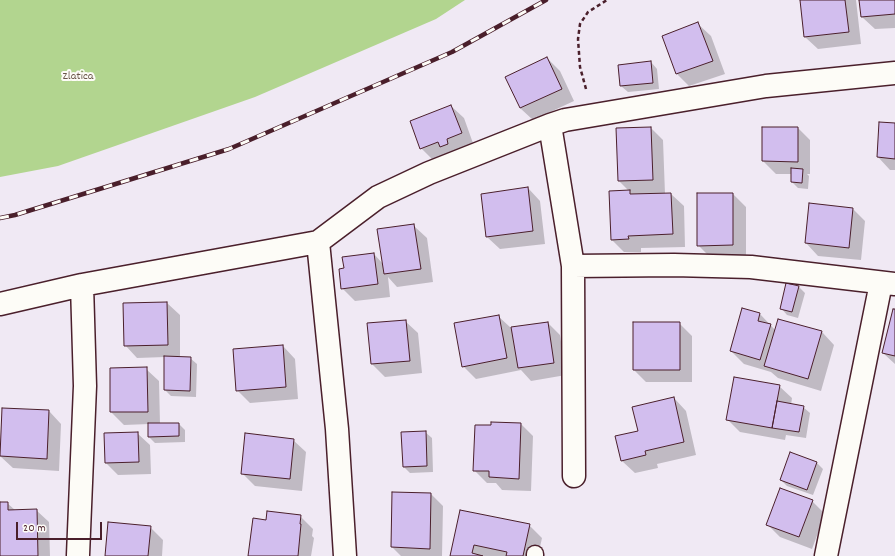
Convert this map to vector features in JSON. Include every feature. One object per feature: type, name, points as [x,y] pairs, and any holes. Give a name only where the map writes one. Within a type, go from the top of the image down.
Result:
[{"type":"street","points":[[0,304],[82,285],[318,242],[378,197],[429,173],[565,120],[766,86],[895,73]]},
{"type":"street","points":[[550,125],[573,266],[574,476]]},
{"type":"street","points":[[318,242],[338,429],[345,556]]},
{"type":"street","points":[[573,266],[674,265],[751,267],[888,284],[826,556]]},
{"type":"street","points":[[78,555],[85,386],[82,285]]},
{"type":"path","points":[[593,115],[580,67],[578,39],[580,24],[588,12],[607,0]]},
{"type":"green space","name":"Zlatica","points":[[0,0],[465,0],[436,19],[255,97],[58,166],[0,177]]},
{"type":"building","points":[[800,0],[845,0],[849,32],[804,37]]},
{"type":"building","points":[[859,0],[895,0],[895,14],[861,17]]},
{"type":"building","points":[[698,22],[713,61],[676,74],[662,36]]},
{"type":"building","points":[[547,57],[562,89],[520,108],[505,77]]},
{"type":"building","points":[[651,61],[653,83],[620,86],[618,65]]},
{"type":"building","points":[[451,105],[462,133],[447,139],[448,144],[440,147],[438,142],[420,149],[410,121]]},
{"type":"building","points":[[879,122],[895,123],[895,159],[877,157]]},
{"type":"building","points":[[651,127],[653,180],[618,181],[616,128]]},
{"type":"building","points":[[762,127],[798,127],[798,162],[762,161]]},
{"type":"building","points":[[791,168],[803,169],[802,183],[791,182]]},
{"type":"building","points":[[528,187],[533,231],[486,237],[481,194]]},
{"type":"building","points":[[630,190],[630,194],[671,193],[673,234],[628,236],[629,239],[611,240],[609,191]]},
{"type":"building","points":[[697,193],[733,193],[733,245],[697,246]]},
{"type":"building","points":[[809,203],[853,208],[849,248],[805,243]]},
{"type":"building","points":[[414,224],[421,269],[384,274],[377,229]]},
{"type":"building","points":[[374,253],[378,284],[341,289],[339,269],[344,268],[342,257]]},
{"type":"building","points":[[786,283],[799,286],[792,312],[780,309]]},
{"type":"building","points":[[167,302],[168,345],[124,346],[123,303]]},
{"type":"building","points":[[742,308],[760,313],[758,321],[771,324],[760,360],[730,351]]},
{"type":"building","points":[[893,309],[895,309],[895,356],[882,353]]},
{"type":"building","points":[[499,315],[507,358],[462,367],[454,323]]},
{"type":"building","points":[[778,319],[822,331],[808,379],[764,366]]},
{"type":"building","points":[[406,320],[410,361],[371,364],[367,323]]},
{"type":"building","points":[[548,322],[554,363],[518,368],[511,327]]},
{"type":"building","points":[[633,322],[680,322],[680,370],[633,370]]},
{"type":"building","points":[[283,345],[286,387],[236,391],[233,349]]},
{"type":"building","points":[[164,356],[191,357],[190,391],[164,390]]},
{"type":"building","points":[[147,367],[148,412],[110,412],[110,368]]},
{"type":"building","points":[[734,377],[780,385],[772,428],[726,420]]},
{"type":"building","points":[[674,397],[684,442],[645,451],[646,455],[621,461],[615,436],[638,431],[632,407]]},
{"type":"building","points":[[777,401],[804,406],[799,432],[772,428]]},
{"type":"building","points":[[2,408],[49,410],[47,459],[0,456]]},
{"type":"building","points":[[491,422],[521,423],[519,479],[489,477],[489,471],[473,471],[475,425],[491,425]]},
{"type":"building","points":[[148,423],[179,423],[179,436],[148,437]]},
{"type":"building","points":[[426,431],[427,466],[403,467],[401,432]]},
{"type":"building","points":[[138,432],[139,462],[105,463],[104,433]]},
{"type":"building","points":[[245,433],[294,439],[290,479],[241,474]]},
{"type":"building","points":[[790,452],[817,462],[807,490],[780,480]]},
{"type":"building","points":[[780,488],[813,500],[799,537],[766,525]]},
{"type":"building","points":[[392,492],[431,493],[430,549],[391,547]]},
{"type":"building","points":[[0,502],[8,502],[8,510],[37,509],[38,556],[0,556]]},
{"type":"building","points":[[460,510],[530,524],[523,556],[506,556],[507,552],[474,545],[472,553],[483,556],[450,556]]},
{"type":"building","points":[[267,511],[301,515],[298,556],[248,556],[253,518],[266,520]]},
{"type":"building","points":[[108,522],[151,526],[148,556],[105,556]]},
{"type":"railway","points":[[0,218],[15,215],[229,149],[452,52],[546,0]]}]
